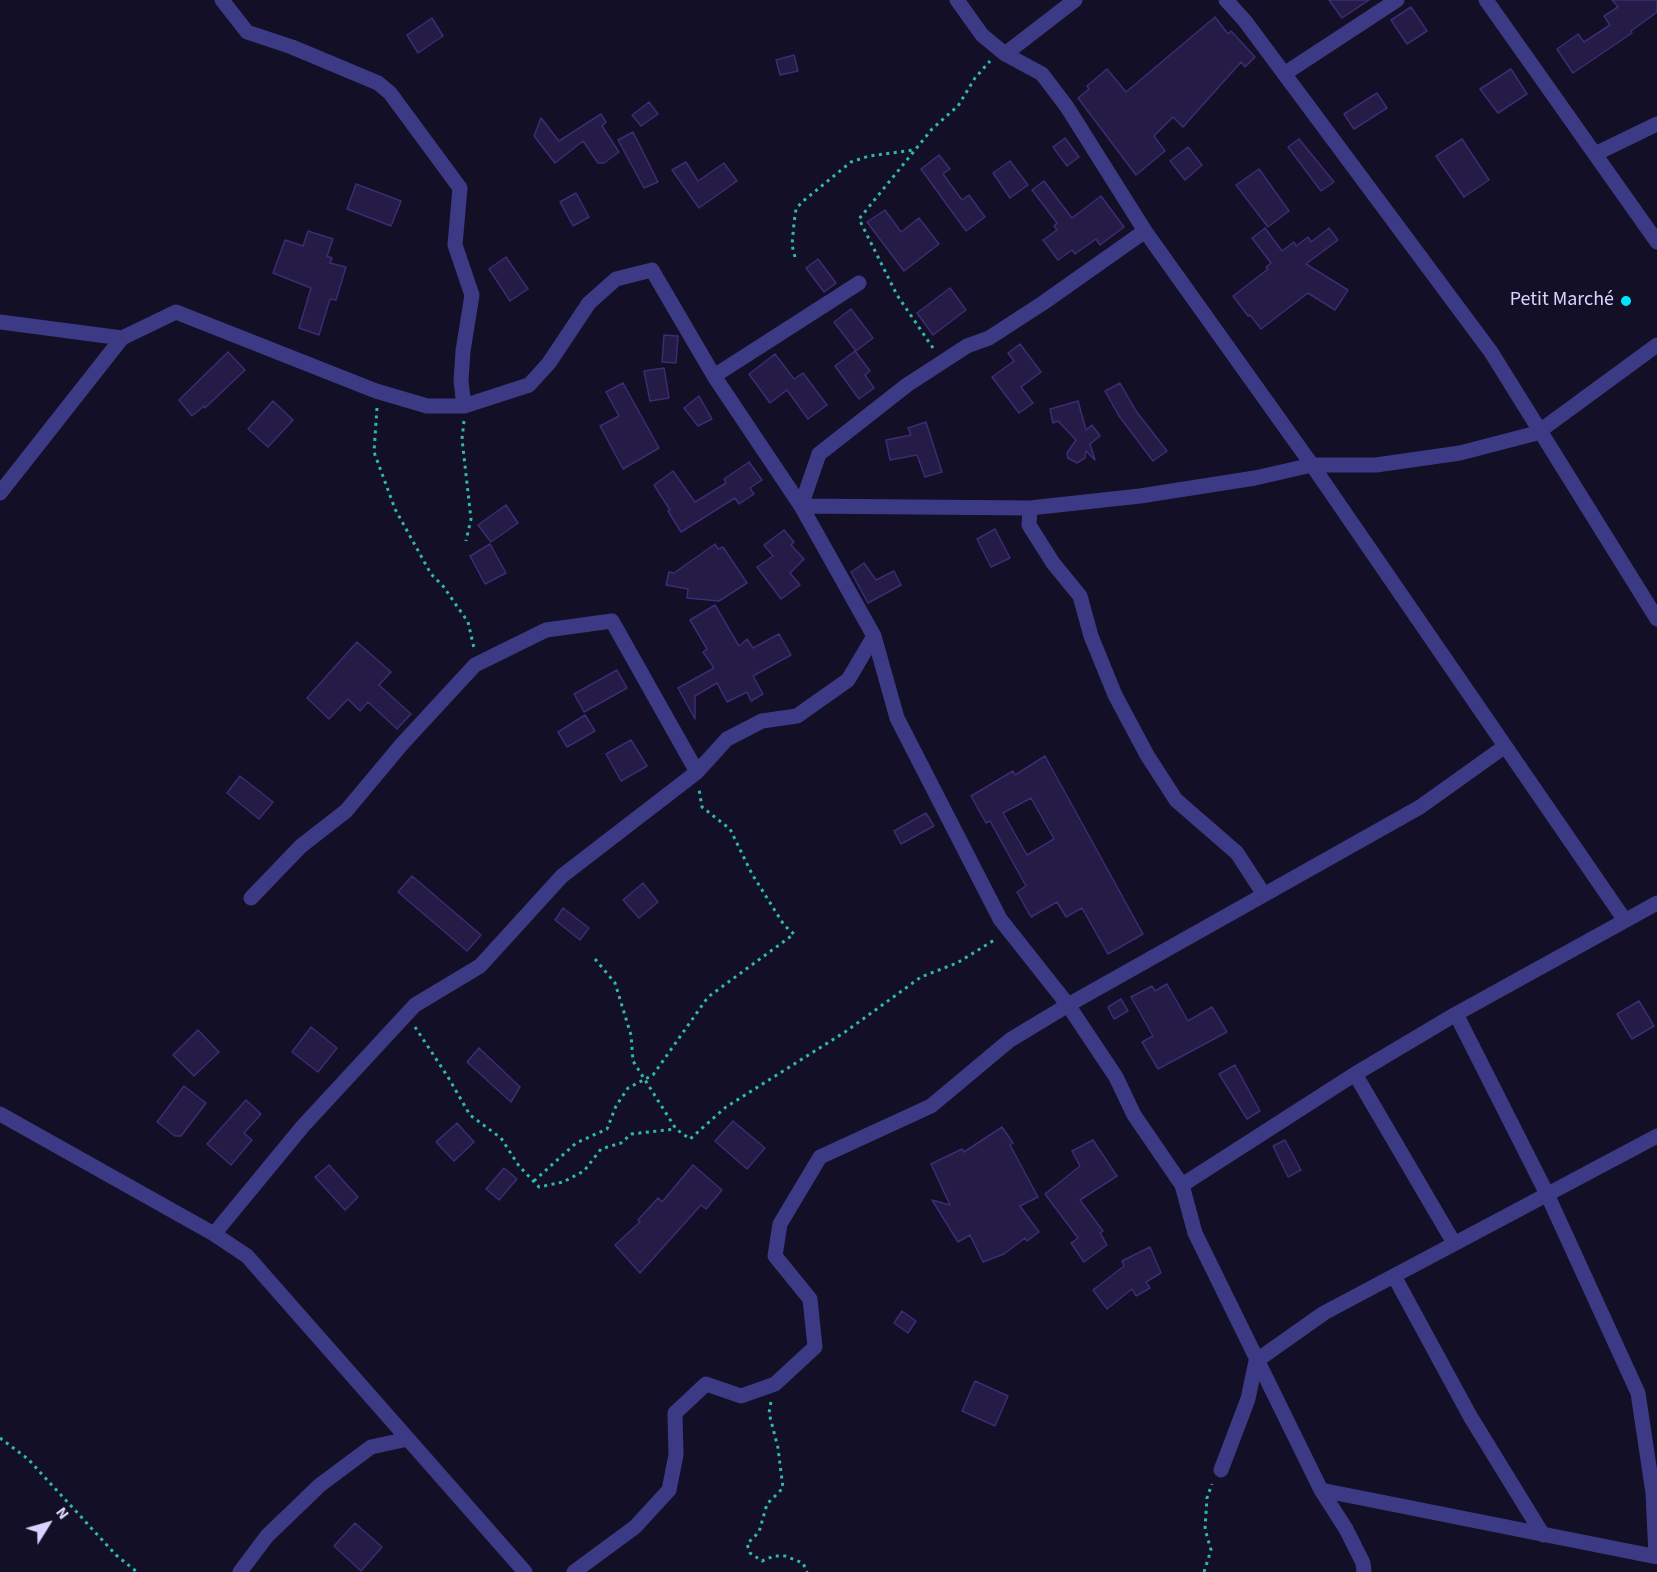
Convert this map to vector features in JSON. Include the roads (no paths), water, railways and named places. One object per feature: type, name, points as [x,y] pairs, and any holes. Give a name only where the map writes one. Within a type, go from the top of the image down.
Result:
[{"type":"street","points":[[222,0],[247,32],[292,47],[378,83],[390,93],[460,188],[455,245],[466,269],[472,295],[460,381],[464,406]]},
{"type":"street","points":[[957,0],[982,35],[1005,54],[1042,74],[1067,107],[1145,231],[1312,465],[1624,919]]},
{"type":"street","points":[[1005,54],[1075,0]]},
{"type":"street","points":[[1226,0],[1245,21],[1491,351],[1657,619]]},
{"type":"street","points":[[1284,74],[1397,0]]},
{"type":"street","points":[[1486,0],[1657,242]]},
{"type":"street","points":[[1595,154],[1657,124]]},
{"type":"street","points":[[801,506],[819,454],[927,373],[1044,303],[1145,231]]},
{"type":"street","points":[[0,493],[122,338],[176,312],[376,392],[427,406],[464,406],[529,385],[549,363],[589,303],[616,279],[652,270],[714,376],[801,506],[874,636],[897,718],[1000,919],[1068,1005],[1116,1077],[1139,1124],[1182,1185],[1195,1233],[1321,1490],[1346,1529],[1363,1563],[1364,1572]]},
{"type":"street","points":[[714,376],[859,283]]},
{"type":"street","points":[[0,322],[122,338]]},
{"type":"street","points":[[801,506],[1030,508],[1140,496],[1255,478],[1312,465],[1376,465],[1460,453],[1541,431],[1657,345]]},
{"type":"street","points":[[1030,508],[1029,525],[1053,563],[1080,596],[1091,636],[1115,695],[1147,755],[1176,801],[1237,853],[1263,893]]},
{"type":"street","points":[[251,898],[301,846],[346,811],[402,744],[475,664],[546,630],[612,621],[697,772]]},
{"type":"street","points":[[214,1234],[303,1126],[416,1005],[480,966],[562,876],[697,772],[727,739],[762,721],[797,716],[823,700],[848,680],[874,636]]},
{"type":"street","points":[[574,1572],[634,1527],[669,1490],[676,1455],[675,1413],[706,1384],[741,1396],[775,1384],[815,1347],[810,1299],[775,1256],[780,1224],[820,1157],[931,1106],[1010,1040],[1263,893],[1420,807],[1504,747]]},
{"type":"street","points":[[1182,1185],[1355,1074],[1456,1014],[1624,919],[1657,903]]},
{"type":"street","points":[[1321,1490],[1656,1557],[1653,1493],[1638,1393],[1547,1194],[1456,1014]]},
{"type":"street","points":[[1355,1074],[1454,1244]]},
{"type":"street","points":[[0,1114],[214,1234],[247,1256],[525,1572]]},
{"type":"street","points":[[1221,1470],[1248,1399],[1256,1361],[1324,1313],[1657,1136]]},
{"type":"street","points":[[1394,1276],[1470,1416],[1543,1535]]},
{"type":"street","points":[[240,1572],[267,1536],[320,1485],[371,1447],[408,1439]]},
{"type":"place","name":"Petit Marché","points":[[1626,301]]}]
